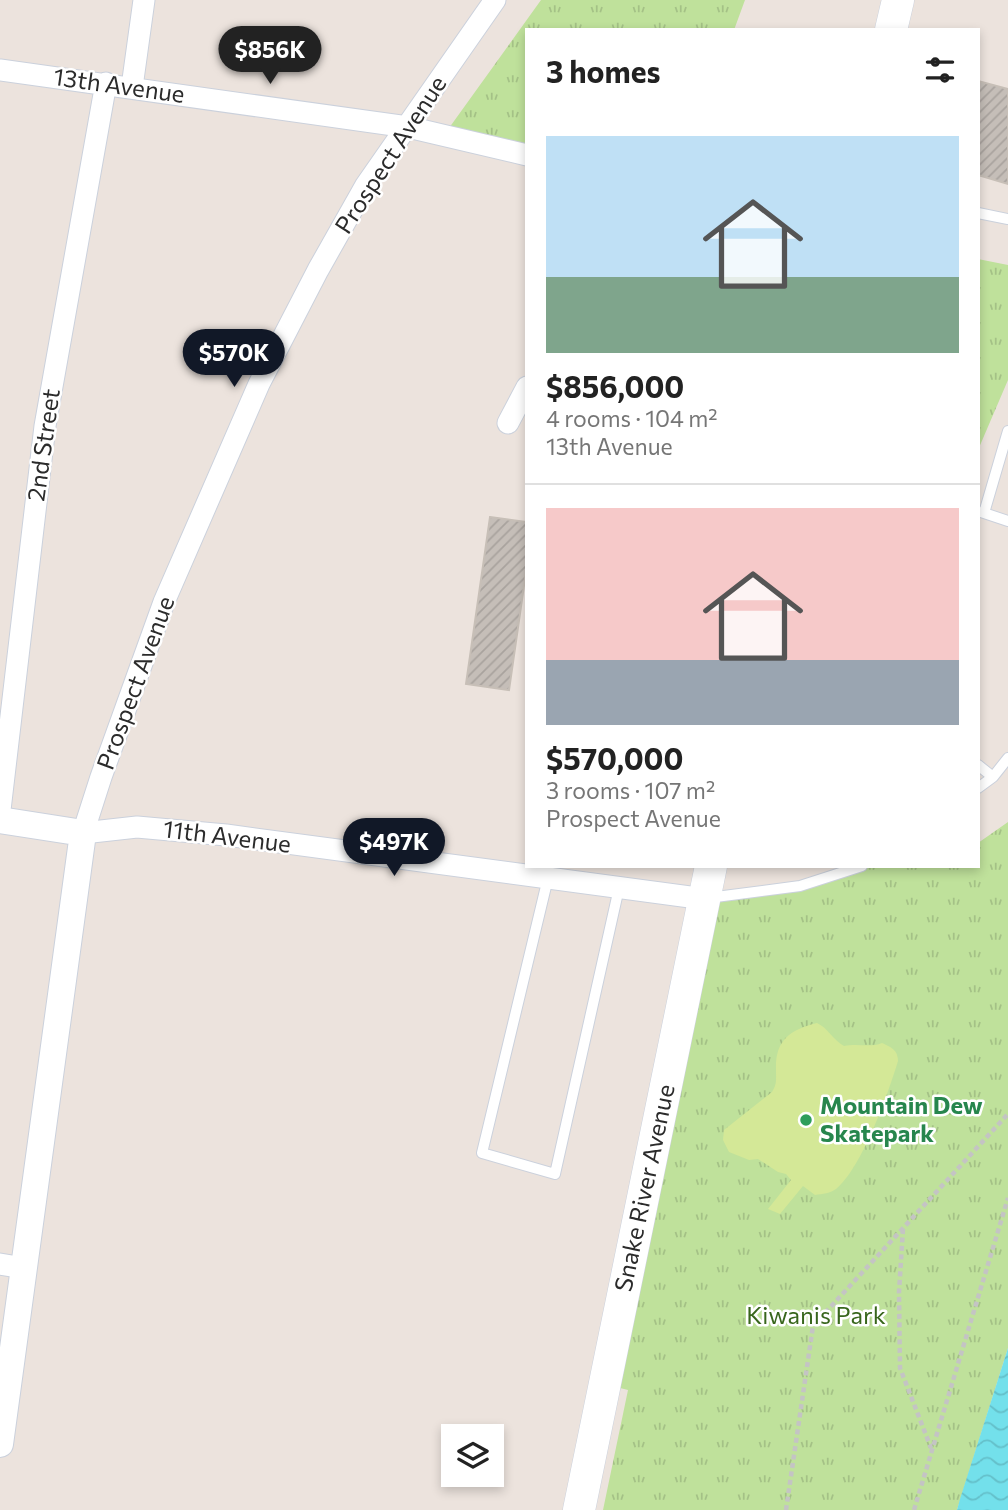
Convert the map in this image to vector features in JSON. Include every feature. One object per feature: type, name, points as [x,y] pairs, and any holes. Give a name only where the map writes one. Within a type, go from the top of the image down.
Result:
[{"type":"main road","points":[[891,28],[898,0]]},
{"type":"main road","name":"Snake River Avenue","points":[[579,1510],[711,868]]},
{"type":"street","points":[[132,87],[144,0]]},
{"type":"street","name":"Prospect Avenue","points":[[0,1444],[12,1266],[83,833],[164,602],[259,384],[366,185],[495,0]]},
{"type":"street","name":"13th Avenue","points":[[0,69],[408,127],[525,155]]},
{"type":"street","name":"2nd Street","points":[[0,810],[45,426],[106,83]]},
{"type":"street","points":[[508,423],[525,391]]},
{"type":"street","name":"11th Avenue","points":[[0,820],[83,833],[137,827],[226,835],[705,899]]},
{"type":"lane","points":[[980,213],[1008,219]]},
{"type":"lane","points":[[1008,431],[981,512],[1008,521]]},
{"type":"lane","points":[[980,787],[993,777],[1008,758]]},
{"type":"lane","points":[[980,767],[993,777]]},
{"type":"lane","points":[[705,899],[800,886],[856,868]]},
{"type":"lane","points":[[548,878],[482,1153],[555,1174],[619,888]]},
{"type":"path","points":[[786,1510],[813,1326],[1008,1114]]},
{"type":"path","points":[[914,1510],[1008,1198]]},
{"type":"path","points":[[903,1228],[899,1293],[900,1368],[932,1450]]},
{"type":"green space","points":[[541,0],[745,0],[735,28],[525,28],[525,152],[444,135]]},
{"type":"green space","points":[[980,259],[1008,265],[1008,380],[980,445]]},
{"type":"green space","name":"Kiwanis Park","points":[[1008,822],[1008,1348],[957,1510],[603,1510],[628,1390],[604,1384],[705,899],[800,886],[856,868],[980,868],[980,842]]},
{"type":"green space","name":"Mountain Dew Skatepark","points":[[817,1023],[844,1046],[885,1044],[895,1052],[898,1061],[873,1130],[846,1179],[834,1190],[815,1195],[803,1186],[780,1214],[768,1209],[791,1180],[786,1174],[758,1159],[749,1160],[729,1152],[723,1140],[724,1130],[772,1092],[776,1082],[778,1051],[786,1038],[799,1029]]},
{"type":"water","points":[[1008,1348],[1008,1510],[957,1510],[960,1499]]},
{"type":"building","points":[[980,82],[1008,89],[1008,184],[980,176]]},
{"type":"building","points":[[490,517],[525,522],[525,579],[509,690],[466,684]]},
{"type":"place","name":"Mountain Dew Skatepark","points":[[806,1120]]}]
